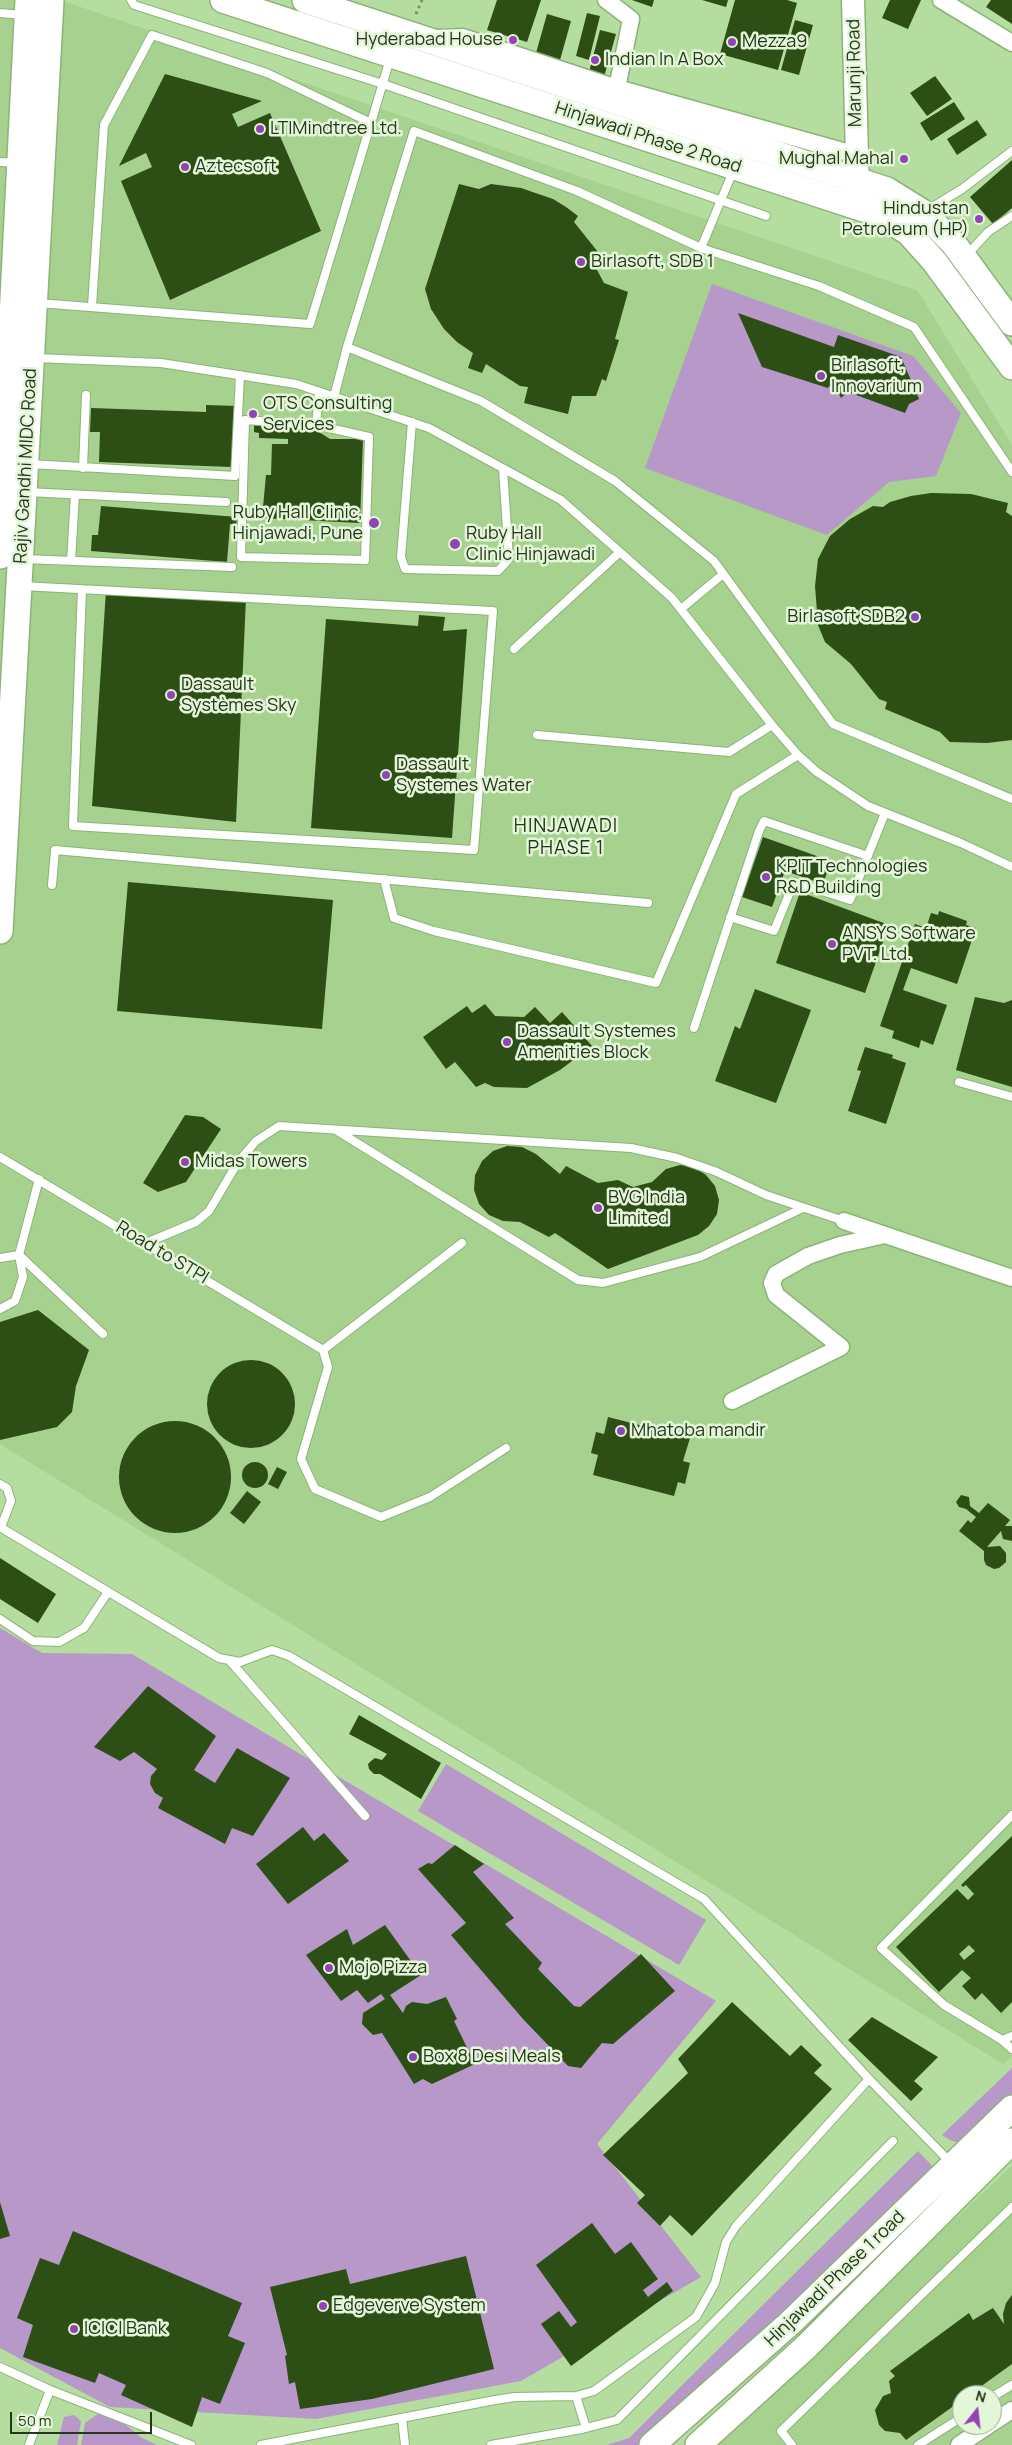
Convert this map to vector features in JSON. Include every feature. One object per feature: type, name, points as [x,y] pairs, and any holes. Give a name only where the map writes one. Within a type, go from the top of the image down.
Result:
[{"type":"main road","name":"Rajiv Gandhi MIDC Road","points":[[0,931],[20,586],[11,557],[3,421],[4,382],[21,358],[34,303],[51,0]]},
{"type":"main road","name":"Hinjawadi Phase 2 Road","points":[[223,0],[876,213],[908,232],[934,261],[1012,366]]},
{"type":"main road","name":"Hinjawadi Phase 2 Road","points":[[305,0],[887,190],[924,212],[964,258],[1012,323]]},
{"type":"main road","name":"Rajiv Gandhi MIDC Road","points":[[11,557],[25,492],[26,464],[10,163],[28,8]]},
{"type":"main road","name":"Hinjawadi Phase 1 road","points":[[652,2445],[790,2323],[1012,2108]]},
{"type":"main road","name":"Hinjawadi Phase 1 road","points":[[698,2445],[807,2346],[1012,2141]]},
{"type":"street","points":[[606,0],[631,19],[617,88]]},
{"type":"street","name":"Marunji Road","points":[[853,0],[858,207]]},
{"type":"street","points":[[941,0],[1012,43]]},
{"type":"street","points":[[425,38],[463,37],[617,88],[857,155]]},
{"type":"street","points":[[844,1221],[1012,1278]]},
{"type":"street","points":[[732,1401],[841,1348],[776,1295],[772,1283],[776,1274],[808,1256],[840,1245],[885,1235]]},
{"type":"street","points":[[959,2445],[974,2435]]},
{"type":"lane","points":[[131,0],[134,5],[383,84],[766,216]]},
{"type":"lane","points":[[0,13],[28,8]]},
{"type":"lane","points":[[92,306],[104,125],[152,35],[267,73],[371,123]]},
{"type":"lane","points":[[34,303],[310,324],[392,55]]},
{"type":"lane","points":[[334,397],[347,347],[414,131],[577,191],[701,248],[819,286],[914,327],[1012,472]]},
{"type":"lane","points":[[924,212],[962,189],[1012,151]]},
{"type":"lane","points":[[701,248],[735,166]]},
{"type":"lane","points":[[964,258],[988,232],[1012,216]]},
{"type":"lane","points":[[347,347],[481,401],[614,481],[714,561],[834,724],[1012,800]]},
{"type":"lane","points":[[21,358],[161,363],[296,384],[429,428],[561,500],[672,598],[772,725],[798,755],[817,772],[868,806],[961,843],[1012,867]]},
{"type":"lane","points":[[26,464],[234,476],[240,375]]},
{"type":"lane","points":[[316,425],[319,392]]},
{"type":"lane","points":[[83,468],[86,395]]},
{"type":"lane","points":[[245,420],[316,425],[369,437],[365,560],[241,557],[245,420]]},
{"type":"lane","points":[[412,422],[402,557],[405,569],[498,572],[509,559],[503,469]]},
{"type":"lane","points":[[25,492],[226,502]]},
{"type":"lane","points":[[71,561],[75,495]]},
{"type":"lane","points":[[514,649],[620,552]]},
{"type":"lane","points":[[11,557],[232,567]]},
{"type":"lane","points":[[680,609],[723,574]]},
{"type":"lane","points":[[20,586],[82,589],[493,611],[474,850],[73,826],[82,589]]},
{"type":"lane","points":[[537,735],[729,752],[772,725]]},
{"type":"lane","points":[[384,879],[394,918],[434,931],[656,983],[736,794],[798,755]]},
{"type":"lane","points":[[730,916],[774,931],[794,882],[850,900],[885,813]]},
{"type":"lane","points":[[694,1028],[730,916],[764,820],[868,856]]},
{"type":"lane","points":[[52,886],[55,850],[648,904]]},
{"type":"lane","points":[[959,1082],[1012,1097]]},
{"type":"lane","points":[[146,1244],[196,1222],[209,1211],[238,1162],[256,1141],[279,1126],[631,1148],[676,1158],[701,1166],[766,1195],[844,1221]]},
{"type":"lane","points":[[334,1129],[578,1280],[603,1283],[700,1257],[803,1208]]},
{"type":"lane","name":"Road to STPI","points":[[0,1157],[323,1350]]},
{"type":"lane","points":[[0,1309],[15,1301],[21,1288],[23,1277],[19,1255],[39,1179]]},
{"type":"lane","points":[[462,1243],[323,1350],[328,1367],[301,1459],[315,1489],[381,1517],[430,1497],[506,1448]]},
{"type":"lane","points":[[0,1258],[19,1255]]},
{"type":"lane","points":[[19,1255],[103,1334]]},
{"type":"lane","points":[[0,1484],[7,1488],[11,1501],[1,1527],[210,1654],[230,1661],[240,1662],[272,1650],[284,1653],[704,1899],[869,2079],[953,2165]]},
{"type":"lane","points":[[0,1619],[33,1640],[59,1642],[84,1628],[108,1592]]},
{"type":"lane","points":[[230,1661],[365,1816]]},
{"type":"lane","points":[[1012,1814],[881,1948],[944,2005],[1002,2040],[1012,2049]]},
{"type":"lane","points":[[1002,2040],[1012,2036]]},
{"type":"lane","points":[[261,2445],[515,2397],[576,2396],[594,2390],[696,2317],[715,2283],[726,2242],[736,2226],[869,2079]]},
{"type":"lane","points":[[491,2445],[586,2428],[617,2420],[893,2141]]},
{"type":"lane","points":[[792,2445],[782,2430],[1012,2207]]},
{"type":"lane","points":[[0,2367],[50,2390],[190,2445]]},
{"type":"lane","points":[[29,2445],[50,2390]]},
{"type":"lane","points":[[576,2396],[586,2428]]},
{"type":"lane","points":[[402,2418],[405,2445]]},
{"type":"lane","points":[[918,2445],[952,2423]]},
{"type":"shaded area","points":[[0,0],[60,0],[918,291],[1012,445],[1012,2056],[1003,2064],[0,1444]]},
{"type":"shaded area","points":[[712,284],[913,356],[961,413],[936,476],[889,482],[827,535],[645,468]]},
{"type":"shaded area","points":[[0,1628],[42,1653],[132,1654],[716,2001],[597,2144],[701,2277],[521,2381],[316,2419],[110,2407],[0,2348]]},
{"type":"shaded area","points":[[446,1764],[706,1920],[679,1965],[418,1811]]},
{"type":"shaded area","points":[[1012,2068],[1012,2100],[966,2144],[952,2141],[942,2135]]},
{"type":"shaded area","points":[[918,2151],[936,2170],[641,2445],[607,2445],[629,2438]]},
{"type":"shaded area","points":[[1012,2166],[1012,2445],[713,2445],[767,2394]]},
{"type":"shaded area","points":[[99,2413],[116,2417],[142,2438],[157,2445],[81,2445],[85,2423]]},
{"type":"shaded area","points":[[74,2415],[81,2421],[77,2445],[57,2445],[64,2417]]},
{"type":"building","points":[[497,0],[541,0],[527,42],[487,30]]},
{"type":"building","points":[[632,0],[654,0],[652,7]]},
{"type":"building","points":[[702,0],[728,0],[726,7]]},
{"type":"building","points":[[735,0],[787,0],[797,3],[778,70],[720,54]]},
{"type":"building","points":[[890,0],[921,0],[908,29],[882,18]]},
{"type":"building","points":[[991,0],[1012,0],[1012,24],[986,7]]},
{"type":"building","points":[[587,13],[600,16],[589,60],[576,56]]},
{"type":"building","points":[[547,14],[571,21],[560,60],[536,53]]},
{"type":"building","points":[[795,20],[813,25],[799,75],[781,70]]},
{"type":"building","points":[[600,30],[616,34],[604,77],[589,72]]},
{"type":"building","points":[[165,74],[262,101],[232,114],[238,127],[270,113],[321,231],[170,300],[121,181],[152,167],[146,153],[119,166]]},
{"type":"building","points":[[935,76],[952,99],[927,116],[910,93]]},
{"type":"building","points":[[954,102],[965,119],[931,141],[920,123]]},
{"type":"building","points":[[977,120],[987,135],[957,155],[947,139]]},
{"type":"building","points":[[1012,160],[1012,208],[993,224],[970,197]]},
{"type":"building","points":[[459,184],[479,189],[491,184],[521,188],[553,199],[566,207],[578,216],[574,222],[610,267],[596,268],[604,283],[628,292],[615,339],[619,340],[606,381],[602,379],[596,396],[572,396],[568,414],[524,403],[528,387],[520,386],[486,364],[482,373],[468,368],[473,353],[457,342],[444,329],[431,309],[425,289]]},
{"type":"building","points":[[738,313],[834,347],[838,335],[901,357],[919,399],[909,404],[905,413],[848,392],[841,398],[836,388],[829,386],[828,388],[762,367]]},
{"type":"building","points":[[206,405],[237,406],[235,448],[232,448],[232,467],[99,462],[100,432],[90,432],[91,408],[206,412]]},
{"type":"building","points":[[254,425],[311,427],[330,439],[363,439],[360,523],[262,518],[266,475],[271,475],[272,444],[288,444],[288,439],[259,438],[259,433],[254,432]]},
{"type":"building","name":"Birlasoft SDB2","points":[[931,493],[971,494],[1008,503],[1006,512],[1012,516],[1012,740],[987,743],[950,742],[940,732],[885,709],[887,702],[879,699],[851,664],[825,642],[818,625],[815,586],[818,559],[830,536],[850,519],[873,506],[883,507],[890,502]]},
{"type":"building","points":[[101,506],[237,517],[236,525],[230,524],[227,562],[91,551],[92,535],[98,535]]},
{"type":"building","name":"Dassault Systèmes Sky","points":[[106,590],[246,598],[236,822],[92,806]]},
{"type":"building","name":"Dassault Systemes Water","points":[[419,615],[445,617],[443,631],[467,629],[452,838],[311,828],[326,619],[418,626]]},
{"type":"building","name":"KPIT Technologies R&D Building","points":[[763,837],[831,861],[823,884],[785,871],[772,907],[742,897]]},
{"type":"building","points":[[128,882],[333,900],[322,1029],[117,1011]]},
{"type":"building","name":"ANSYS Software PVT. Ltd.","points":[[800,892],[889,925],[865,993],[776,963]]},
{"type":"building","points":[[939,911],[967,921],[966,925],[976,928],[957,984],[911,968],[903,990],[947,1005],[933,1045],[921,1040],[919,1048],[892,1038],[894,1031],[880,1026],[915,924],[926,928],[931,913],[938,915]]},
{"type":"building","points":[[755,989],[811,1010],[776,1103],[715,1081],[735,1026],[740,1029]]},
{"type":"building","points":[[975,997],[1004,1003],[1012,1000],[1012,1087],[956,1070]]},
{"type":"building","name":"Dassault Systemes Amenities Block","points":[[485,1004],[495,1016],[524,1017],[535,1007],[550,1023],[562,1012],[592,1046],[560,1070],[527,1088],[494,1087],[485,1083],[476,1087],[455,1062],[446,1069],[423,1037],[467,1006],[472,1013]]},
{"type":"building","points":[[865,1047],[893,1055],[892,1058],[906,1063],[886,1124],[848,1111],[861,1071],[857,1070]]},
{"type":"building","points":[[185,1115],[203,1117],[221,1129],[186,1182],[158,1192],[143,1183]]},
{"type":"building","points":[[507,1146],[522,1147],[536,1154],[560,1174],[566,1166],[598,1183],[618,1180],[633,1187],[652,1182],[666,1169],[680,1165],[694,1167],[706,1175],[715,1186],[719,1200],[717,1214],[709,1226],[698,1235],[608,1269],[555,1233],[549,1237],[520,1222],[503,1221],[489,1215],[479,1204],[474,1190],[475,1175],[482,1161],[493,1151]]},
{"type":"building","points":[[38,1310],[89,1350],[76,1386],[72,1412],[57,1427],[0,1440],[0,1322]]},
{"type":"building","points":[[251,1360],[268,1363],[276,1367],[288,1379],[292,1387],[295,1404],[292,1421],[288,1429],[276,1441],[268,1445],[251,1448],[234,1445],[226,1441],[214,1429],[210,1421],[207,1404],[210,1387],[214,1379],[226,1367],[234,1363]]},
{"type":"building","points":[[608,1417],[690,1438],[683,1461],[690,1463],[685,1484],[678,1482],[674,1496],[593,1475],[598,1455],[591,1453],[596,1432],[604,1434]]},
{"type":"building","points":[[175,1421],[196,1425],[215,1437],[227,1456],[231,1477],[227,1498],[215,1517],[196,1529],[175,1533],[154,1529],[135,1517],[123,1498],[119,1477],[123,1456],[135,1437],[154,1425]]},
{"type":"building","points":[[255,1462],[264,1466],[268,1475],[264,1484],[255,1488],[246,1484],[242,1475],[246,1466]]},
{"type":"building","points":[[277,1467],[287,1472],[278,1489],[268,1484]]},
{"type":"building","points":[[247,1491],[261,1502],[244,1524],[230,1513]]},
{"type":"building","points":[[961,1495],[969,1497],[970,1506],[979,1513],[988,1503],[1010,1520],[1005,1526],[1012,1526],[1012,1541],[1003,1539],[1001,1531],[987,1547],[1000,1546],[1006,1553],[1006,1562],[999,1568],[994,1569],[986,1565],[984,1551],[959,1531],[968,1520],[971,1523],[976,1517],[966,1509],[959,1507],[956,1502]]},
{"type":"building","points":[[0,1558],[56,1594],[38,1623],[0,1599]]},
{"type":"building","points":[[148,1686],[216,1736],[194,1770],[215,1783],[237,1748],[290,1778],[253,1836],[232,1828],[225,1844],[158,1808],[163,1798],[155,1793],[150,1784],[151,1776],[157,1769],[134,1752],[120,1761],[94,1747]]},
{"type":"building","points":[[359,1715],[441,1763],[421,1799],[380,1774],[374,1774],[369,1769],[368,1764],[371,1761],[375,1758],[382,1760],[387,1754],[349,1734]]},
{"type":"building","points":[[303,1827],[314,1841],[324,1833],[349,1861],[288,1904],[256,1864]]},
{"type":"building","points":[[1012,1836],[1012,2002],[1001,2013],[982,1993],[975,2000],[962,1986],[971,1978],[962,1970],[939,1992],[896,1947],[957,1889],[968,1900],[974,1894],[966,1885],[963,1887],[961,1885]],"holes":[[[969,1945],[975,1951],[964,1960],[959,1954]]]},
{"type":"building","points":[[455,1845],[484,1864],[473,1872],[514,1918],[505,1924],[542,1963],[538,1969],[574,2006],[580,2007],[641,1954],[675,1991],[613,2044],[602,2043],[581,2068],[568,2066],[523,2019],[451,1935],[466,1923],[418,1869],[428,1863],[432,1864]]},
{"type":"building","points":[[385,1925],[421,1975],[390,1995],[403,2013],[406,2006],[412,2002],[427,2004],[446,1997],[457,2019],[454,2021],[475,2064],[432,2084],[423,2079],[414,2084],[382,2033],[373,2035],[362,2024],[363,2013],[385,1999],[381,1994],[368,2003],[357,1990],[341,2001],[306,1955],[347,1929],[353,1945]]},
{"type":"building","points":[[732,2002],[790,2056],[801,2045],[822,2065],[814,2073],[832,2089],[692,2236],[670,2215],[660,2226],[637,2203],[645,2195],[603,2155],[688,2073],[678,2059]]},
{"type":"building","points":[[872,2017],[938,2057],[914,2081],[923,2089],[911,2101],[848,2040]]},
{"type":"building","points":[[0,2202],[10,2236],[0,2239]]},
{"type":"building","points":[[592,2223],[615,2254],[631,2242],[658,2279],[643,2290],[648,2297],[667,2282],[673,2291],[571,2366],[541,2324],[559,2311],[571,2327],[577,2322],[536,2265]]},
{"type":"building","points":[[73,2231],[242,2303],[228,2336],[245,2343],[220,2404],[202,2397],[192,2427],[121,2395],[126,2385],[99,2373],[95,2383],[23,2357],[33,2325],[17,2318],[40,2258],[59,2265]]},
{"type":"building","points":[[466,2256],[494,2369],[372,2399],[300,2409],[295,2382],[289,2384],[285,2356],[287,2355],[270,2287],[346,2269],[350,2284]]},
{"type":"building","points":[[1012,2295],[1012,2364],[983,2385],[952,2385],[952,2407],[906,2440],[900,2433],[885,2431],[879,2425],[875,2410],[883,2396],[891,2393],[889,2381],[895,2376],[890,2371],[969,2313],[973,2320],[993,2308],[1004,2324],[1003,2314],[1006,2303]]},
{"type":"place","name":"Hyderabad House","points":[[513,40]]},
{"type":"place","name":"Mezza9","points":[[732,42]]},
{"type":"place","name":"Indian In A Box","points":[[595,60]]},
{"type":"place","name":"LTIMindtree Ltd.","points":[[260,129]]},
{"type":"place","name":"Mughal Mahal","points":[[904,159]]},
{"type":"place","name":"Aztecsoft","points":[[185,167]]},
{"type":"place","name":"Hindustan Petroleum (HP)","points":[[979,219]]},
{"type":"place","name":"Birlasoft, SDB 1","points":[[581,262]]},
{"type":"place","name":"Birlasoft, Innovarium","points":[[821,376]]},
{"type":"place","name":"OTS Consulting Services","points":[[253,414]]},
{"type":"place","name":"Ruby Hall Clinic, Hinjawadi, Pune","points":[[374,523]]},
{"type":"place","name":"Ruby Hall Clinic Hinjawadi","points":[[455,544]]},
{"type":"place","name":"Birlasoft SDB2","points":[[915,617]]},
{"type":"place","name":"Dassault Systèmes Sky","points":[[171,695]]},
{"type":"place","name":"Dassault Systemes Water","points":[[386,775]]},
{"type":"place","name":"KPIT Technologies R&D Building","points":[[766,877]]},
{"type":"place","name":"ANSYS Software PVT. Ltd.","points":[[832,944]]},
{"type":"place","name":"Dassault Systemes Amenities Block","points":[[507,1042]]},
{"type":"place","name":"Midas Towers","points":[[185,1162]]},
{"type":"place","name":"BVG India Limited","points":[[598,1208]]},
{"type":"place","name":"Mhatoba mandir","points":[[621,1431]]},
{"type":"place","name":"Mojo Pizza","points":[[329,1968]]},
{"type":"place","name":"Box 8 Desi Meals","points":[[413,2057]]},
{"type":"place","name":"Edgeverve System","points":[[323,2306]]},
{"type":"place","name":"ICICI Bank","points":[[74,2329]]},
{"type":"district","name":"HINJAWADI PHASE 1","points":[[566,838]]}]
